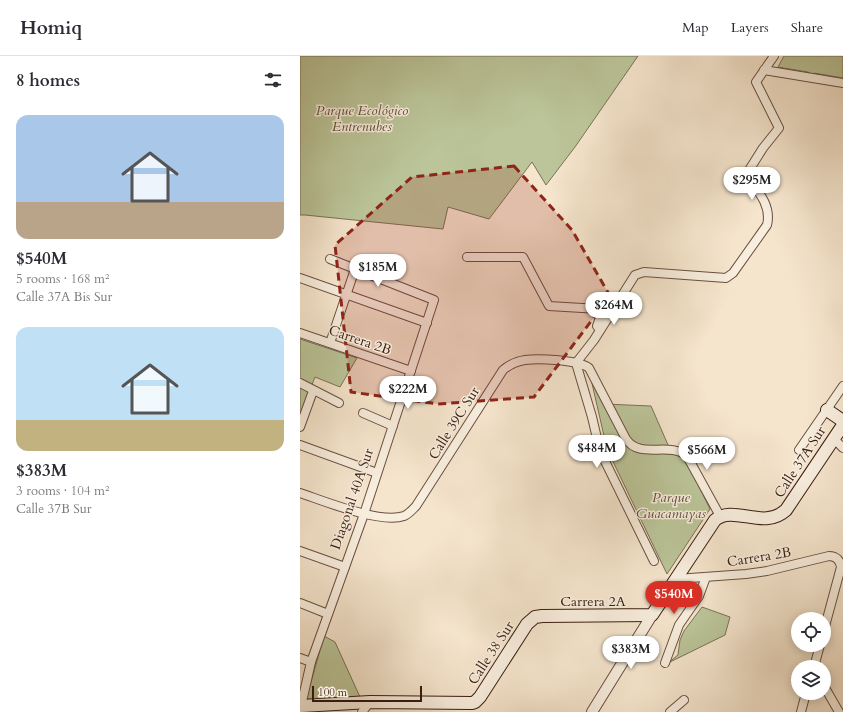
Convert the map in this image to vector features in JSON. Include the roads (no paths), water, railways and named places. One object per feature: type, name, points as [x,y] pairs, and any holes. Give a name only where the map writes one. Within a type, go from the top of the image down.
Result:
[{"type":"main road","points":[[827,410],[843,421]]},
{"type":"main road","name":"Calle 37A Sur","points":[[720,516],[728,515],[769,519],[781,515],[786,510],[843,424]]},
{"type":"main road","points":[[652,615],[709,526],[720,516]]},
{"type":"main road","name":"Carrera 2A","points":[[535,617],[652,615]]},
{"type":"main road","name":"Calle 38 Sur","points":[[370,702],[475,702],[480,697],[527,624],[535,617]]},
{"type":"main road","points":[[300,707],[370,702]]},
{"type":"street","points":[[576,363],[600,330],[632,279],[637,274],[653,273],[726,278],[734,273],[767,225],[769,218],[766,204],[746,175],[763,148],[779,128],[756,82],[774,56]]},
{"type":"street","points":[[764,70],[843,83]]},
{"type":"street","points":[[467,257],[523,257],[549,306],[599,309],[602,312],[597,326],[600,330]]},
{"type":"street","points":[[330,259],[355,268],[330,342]]},
{"type":"street","name":"Diagonal 40A Sur","points":[[300,707],[311,662],[364,514],[434,300],[355,268]]},
{"type":"street","points":[[300,278],[426,323]]},
{"type":"street","name":"Carrera 2B","points":[[300,333],[330,342],[410,371]]},
{"type":"street","name":"Calle 39C Sur","points":[[300,493],[364,514],[398,517],[404,516],[413,510],[500,374],[507,367],[512,363],[525,360],[552,360],[576,363]]},
{"type":"street","points":[[576,363],[585,365],[593,374],[626,439],[633,446],[644,450],[673,450],[682,452],[689,459],[720,516]]},
{"type":"street","points":[[576,363],[592,417],[600,451],[654,561]]},
{"type":"street","points":[[300,384],[339,403]]},
{"type":"street","name":"Calle 37A Sur","points":[[799,450],[843,386]]},
{"type":"street","points":[[300,427],[312,390]]},
{"type":"street","points":[[363,414],[392,426]]},
{"type":"street","points":[[833,438],[843,448]]},
{"type":"street","points":[[300,444],[377,473]]},
{"type":"street","points":[[300,550],[345,567]]},
{"type":"street","name":"Carrera 2B","points":[[676,579],[738,575],[767,571],[829,556],[837,559],[841,566],[829,612]]},
{"type":"street","points":[[666,663],[679,625],[699,596],[706,577]]},
{"type":"street","points":[[300,604],[328,614]]},
{"type":"street","points":[[592,712],[652,615]]},
{"type":"street","points":[[300,658],[311,662]]},
{"type":"street","points":[[831,698],[839,712]]},
{"type":"street","points":[[670,712],[684,700]]},
{"type":"street","points":[[801,712],[804,700]]},
{"type":"street","points":[[362,712],[370,702]]},
{"type":"park label","name":"Parque Ecológico Entrenubes","points":[[362,118]]},
{"type":"park label","name":"Parque Guacamayas","points":[[671,506]]}]
